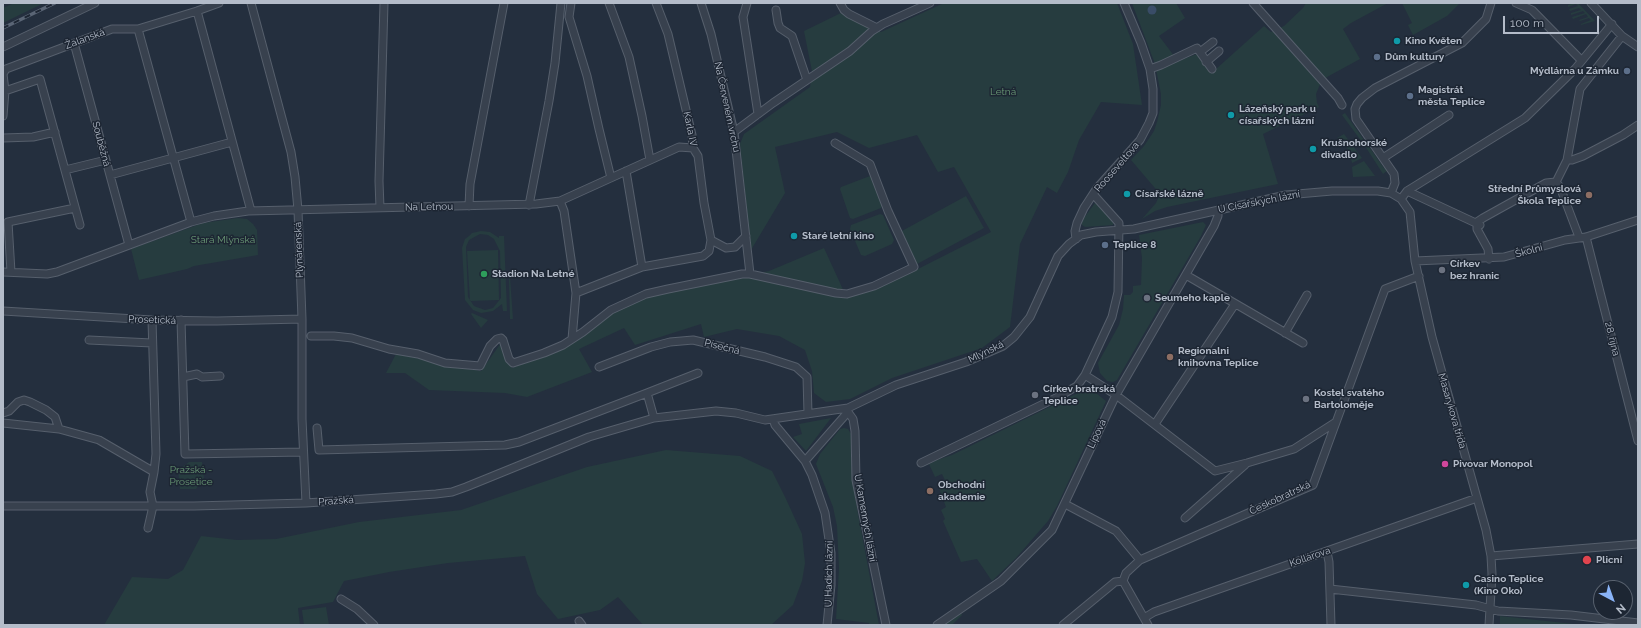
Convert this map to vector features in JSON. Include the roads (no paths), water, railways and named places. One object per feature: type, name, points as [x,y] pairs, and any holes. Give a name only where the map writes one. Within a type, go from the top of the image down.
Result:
[{"type":"street","points":[[3,47],[95,3]]},
{"type":"street","name":"Žalanská","points":[[3,74],[6,69],[112,29],[138,29],[219,3]]},
{"type":"street","name":"Plynárenská","points":[[251,3],[291,152],[298,210],[302,319],[303,452],[306,503]]},
{"type":"street","points":[[380,208],[379,181],[384,3]]},
{"type":"street","points":[[469,206],[470,184],[504,3]]},
{"type":"street","points":[[529,204],[549,101],[561,3]]},
{"type":"street","points":[[571,3],[569,17],[587,76],[612,178]]},
{"type":"street","points":[[609,3],[628,57],[642,116],[650,160]]},
{"type":"street","name":"Karla IV","points":[[656,3],[668,34],[692,135],[693,148],[698,156],[704,203],[712,240]]},
{"type":"street","name":"Na Červeném vrchu","points":[[701,3],[711,34],[734,132],[750,274]]},
{"type":"street","points":[[747,3],[743,17],[758,114]]},
{"type":"street","points":[[840,3],[844,10],[849,14],[877,28]]},
{"type":"street","points":[[734,132],[850,51],[877,28],[930,3]]},
{"type":"street","name":"Rooseveltova","points":[[1076,239],[1075,231],[1077,223],[1093,194],[1140,140],[1149,123],[1152,113],[1153,89],[1150,69],[1124,3]]},
{"type":"street","points":[[1253,3],[1338,98],[1342,105]]},
{"type":"street","points":[[1391,193],[1395,183],[1394,174],[1359,124],[1355,114],[1355,109],[1362,98],[1376,88],[1462,43],[1486,18],[1491,3]]},
{"type":"street","points":[[1516,3],[1532,10],[1581,60]]},
{"type":"street","points":[[1591,3],[1622,36],[1638,47]]},
{"type":"street","points":[[776,10],[780,28],[792,36],[808,80]]},
{"type":"street","points":[[197,11],[251,211]]},
{"type":"street","points":[[1401,199],[1408,191],[1525,118],[1556,89],[1612,24]]},
{"type":"street","points":[[138,29],[191,222]]},
{"type":"street","points":[[1489,259],[1488,249],[1477,229],[1479,224],[1483,218],[1546,183],[1556,182],[1567,160],[1578,94],[1587,78],[1622,36]]},
{"type":"street","points":[[1200,52],[1213,42]]},
{"type":"street","name":"Souběžná","points":[[74,43],[129,245]]},
{"type":"street","points":[[1150,69],[1197,48],[1212,69]]},
{"type":"street","points":[[1206,62],[1219,51]]},
{"type":"street","points":[[3,74],[5,91],[3,116]]},
{"type":"street","points":[[5,91],[40,79],[80,225]]},
{"type":"street","points":[[1383,158],[1449,114]]},
{"type":"street","points":[[1567,160],[1572,160],[1583,156],[1623,135],[1638,125]]},
{"type":"street","points":[[3,138],[33,137],[55,132]]},
{"type":"street","points":[[110,175],[232,142]]},
{"type":"street","points":[[312,336],[352,338],[389,349],[418,354],[445,362],[480,366],[490,346],[497,339],[501,338],[503,340],[509,359],[513,362],[544,353],[572,339],[611,310],[646,294],[728,276],[750,274],[836,293],[847,294],[874,286],[914,267],[888,211],[870,164],[835,143]]},
{"type":"street","points":[[572,339],[576,293],[564,211],[560,202],[679,147],[693,148]]},
{"type":"street","points":[[66,170],[106,160]]},
{"type":"street","points":[[626,172],[642,267]]},
{"type":"street","name":"28. října","points":[[1556,182],[1560,186],[1582,237],[1636,421],[1638,441]]},
{"type":"street","name":"U Císařských lázní","points":[[1076,239],[1081,235],[1091,232],[1134,229],[1286,195],[1350,190],[1391,193],[1401,199]]},
{"type":"street","points":[[1408,191],[1479,224]]},
{"type":"street","points":[[922,463],[1058,397],[1076,386],[1085,375],[1112,317],[1116,305],[1119,265],[1119,223],[1093,194]]},
{"type":"street","name":"Masarykova třída","points":[[1401,199],[1408,207],[1412,220],[1418,276],[1432,337],[1491,556],[1492,574],[1489,625]]},
{"type":"street","name":"Na Letnou","points":[[298,210],[469,206],[560,202]]},
{"type":"street","points":[[11,272],[8,222],[75,208]]},
{"type":"street","points":[[3,272],[47,274],[57,272],[191,222],[214,216],[251,211],[298,210]]},
{"type":"street","name":"Lípová","points":[[937,625],[990,589],[1017,566],[1052,530],[1116,395],[1216,223],[1218,210]]},
{"type":"street","name":"Školní","points":[[1416,262],[1489,259],[1519,254],[1638,220]]},
{"type":"street","points":[[576,293],[642,267],[703,256],[708,251],[712,240],[726,248],[735,247],[746,236]]},
{"type":"street","name":"Mlýnská","points":[[848,410],[896,385],[973,360],[1003,346],[1014,337],[1024,325],[1034,309],[1058,256],[1076,239]]},
{"type":"street","points":[[1186,275],[1304,343]]},
{"type":"street","name":"Českobratrská","points":[[1063,625],[1115,582],[1123,581],[1126,573],[1140,560],[1314,485],[1385,289],[1418,276]]},
{"type":"street","points":[[1285,333],[1308,295]]},
{"type":"street","points":[[1155,424],[1235,304]]},
{"type":"street","name":"Prosetická","points":[[3,311],[152,320],[302,319]]},
{"type":"street","points":[[148,528],[153,506],[150,492],[156,454],[152,320]]},
{"type":"street","points":[[181,320],[185,454],[303,452]]},
{"type":"street","points":[[89,340],[152,343]]},
{"type":"street","name":"Písečná","points":[[599,367],[651,347],[670,342],[693,340],[764,357],[796,367],[806,377],[808,414]]},
{"type":"street","points":[[318,428],[319,450],[505,445],[519,442],[698,373]]},
{"type":"street","points":[[183,377],[197,374],[202,377],[220,376]]},
{"type":"street","points":[[1085,375],[1116,395],[1215,471],[1299,447],[1336,422]]},
{"type":"street","points":[[647,393],[654,418]]},
{"type":"street","points":[[3,413],[9,411],[18,402],[24,400],[46,410],[55,417],[60,429]]},
{"type":"street","points":[[805,461],[848,410]]},
{"type":"street","name":"Pražská","points":[[3,506],[153,506],[306,503],[436,494],[452,492],[589,437],[654,418],[716,411],[736,413],[765,420],[848,410]]},
{"type":"street","name":"U Kamenných lázní","points":[[848,410],[853,419],[855,431],[856,480],[886,625]]},
{"type":"street","name":"U Hadích lázní","points":[[773,419],[775,424],[805,461],[821,499],[830,539],[831,585],[827,625]]},
{"type":"street","points":[[3,423],[60,429],[99,440],[154,472]]},
{"type":"street","points":[[1184,518],[1247,463]]},
{"type":"street","name":"Kollárova","points":[[1144,618],[1154,612],[1476,498]]},
{"type":"street","points":[[1065,504],[1116,531],[1140,560]]},
{"type":"street","points":[[1491,556],[1638,544]]},
{"type":"street","points":[[1327,552],[1330,562],[1332,625]]},
{"type":"street","points":[[1123,581],[1148,625]]},
{"type":"street","points":[[1330,589],[1476,605],[1490,609],[1570,615],[1638,623]]},
{"type":"street","points":[[341,599],[357,609],[374,625]]},
{"type":"water","points":[[1152,5],[1157,10],[1152,15],[1147,10]]},
{"type":"railway","points":[[3,28],[55,3]]},
{"type":"place","name":"Kino Květen","points":[[1397,41]]},
{"type":"place","name":"Dům kultury","points":[[1377,57]]},
{"type":"place","name":"Mýdlárna u Zámku","points":[[1627,71]]},
{"type":"place","name":"Magistrát města Teplice","points":[[1410,96]]},
{"type":"place","name":"Lázeňský park u císařských lázní","points":[[1231,115]]},
{"type":"place","name":"Krušnohorské divadlo","points":[[1313,149]]},
{"type":"place","name":"Císařské lázně","points":[[1127,194]]},
{"type":"place","name":"Střední Průmyslová Škola Teplice","points":[[1589,195]]},
{"type":"place","name":"Staré letní kino","points":[[794,236]]},
{"type":"place","name":"Teplice 8","points":[[1105,245]]},
{"type":"place","name":"Církev bez hranic","points":[[1442,270]]},
{"type":"place","name":"Stadion Na Letné","points":[[484,274]]},
{"type":"place","name":"Seumeho kaple","points":[[1147,298]]},
{"type":"place","name":"Regionalni knihovna Teplice","points":[[1170,357]]},
{"type":"place","name":"Církev bratrská Teplice","points":[[1035,395]]},
{"type":"place","name":"Kostel svatého Bartoloměje","points":[[1306,399]]},
{"type":"place","name":"Pivovar Monopol","points":[[1445,464]]},
{"type":"place","name":"Obchodni akademie","points":[[930,491]]},
{"type":"place","name":"Plicní","points":[[1587,560]]},
{"type":"place","name":"Casino Teplice (Kino Oko)","points":[[1466,585]]},
{"type":"park label","name":"Letná","points":[[1003,92]]},
{"type":"park label","name":"Stará Mlýnská","points":[[223,240]]},
{"type":"park label","name":"Pražská - Prosetice","points":[[191,476]]}]
